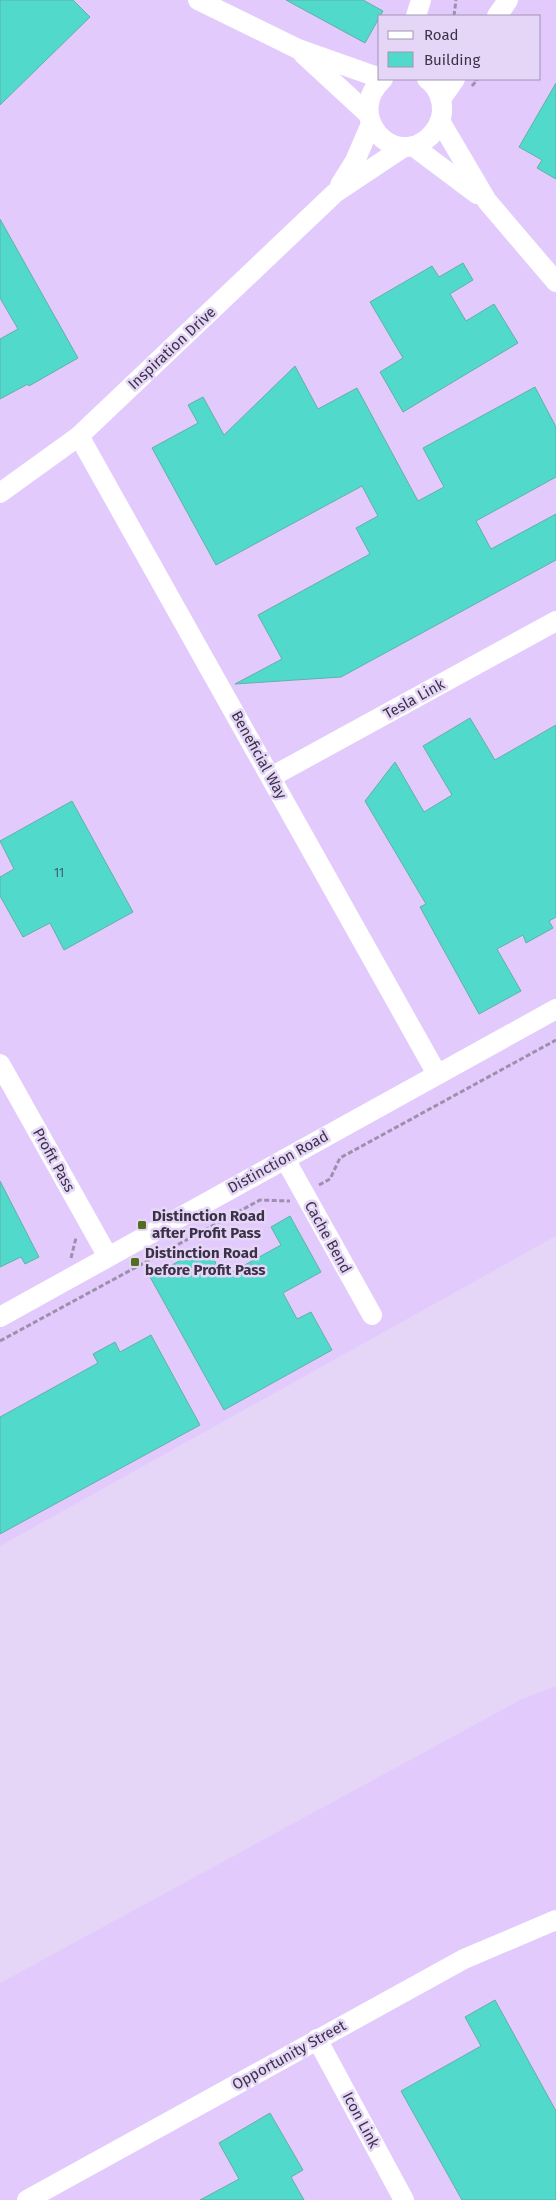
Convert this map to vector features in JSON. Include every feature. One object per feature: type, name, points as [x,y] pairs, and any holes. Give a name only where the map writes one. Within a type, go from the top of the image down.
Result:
[{"type":"street","points":[[198,0],[298,49],[378,78]]},
{"type":"street","points":[[416,15],[421,0]]},
{"type":"street","points":[[498,15],[508,0]]},
{"type":"street","points":[[298,49],[369,119],[384,140],[408,146],[487,201]]},
{"type":"street","name":"Inspiration Drive","points":[[335,193],[355,161],[369,119],[370,94],[381,80]]},
{"type":"street","points":[[428,80],[437,89],[441,99],[440,121],[487,201],[556,282]]},
{"type":"street","points":[[441,99],[454,80]]},
{"type":"street","name":"Inspiration Drive","points":[[0,493],[79,436],[335,193],[408,146],[429,136],[440,121]]},
{"type":"street","name":"Beneficial Way","points":[[79,436],[437,1074]]},
{"type":"street","name":"Tesla Link","points":[[272,777],[556,621]]},
{"type":"street","name":"Distinction Road","points":[[0,1316],[556,1009]]},
{"type":"street","name":"Profit Pass","points":[[0,1064],[107,1256]]},
{"type":"street","name":"Cache Bend","points":[[285,1158],[372,1315]]},
{"type":"street","name":"Opportunity Street","points":[[27,2200],[464,1959],[556,1920]]},
{"type":"street","name":"Icon Link","points":[[317,2039],[404,2200]]},
{"type":"path","points":[[454,15],[456,0]]},
{"type":"path","points":[[0,1341],[260,1200],[288,1202],[330,1179],[340,1158],[556,1040]]},
{"type":"shaded area","points":[[0,0],[556,0],[556,1236],[0,1546]]},
{"type":"shaded area","points":[[556,1686],[556,2200],[0,2200],[0,1983],[522,1699]]},
{"type":"building","points":[[0,0],[73,0],[90,17],[0,105]]},
{"type":"building","points":[[286,0],[363,0],[383,11],[381,15],[378,15],[378,20],[365,43]]},
{"type":"building","points":[[556,83],[556,179],[537,168],[542,160],[519,147]]},
{"type":"building","points":[[0,219],[78,358],[29,386],[28,384],[0,399],[0,339],[18,329],[0,298]]},
{"type":"building","points":[[463,263],[473,280],[450,294],[466,321],[494,304],[518,343],[403,412],[380,372],[403,358],[370,302],[432,266],[439,277]]},
{"type":"building","points":[[295,366],[318,409],[357,388],[418,501],[444,487],[423,448],[535,387],[556,427],[556,477],[476,521],[491,549],[556,514],[556,560],[341,677],[235,684],[282,659],[258,615],[370,554],[356,528],[378,516],[362,486],[216,565],[152,448],[198,423],[188,405],[203,397],[224,435]]},
{"type":"building","points":[[470,718],[495,760],[556,725],[556,917],[549,921],[553,928],[526,943],[523,935],[497,949],[521,991],[479,1014],[420,907],[426,904],[365,801],[395,762],[424,812],[452,795],[423,746]]},
{"type":"building","points":[[72,801],[133,912],[64,950],[50,923],[23,937],[0,896],[0,877],[14,869],[0,841]]},
{"type":"building","points":[[0,1181],[39,1257],[25,1264],[21,1257],[0,1267]]},
{"type":"building","points":[[290,1216],[321,1272],[283,1293],[297,1319],[311,1312],[332,1350],[224,1410],[150,1277],[192,1254],[194,1259],[209,1250],[223,1277],[281,1245],[271,1227]]},
{"type":"building","points":[[151,1335],[200,1425],[0,1534],[0,1417],[98,1363],[93,1354],[115,1342],[120,1352]]},
{"type":"building","points":[[495,2000],[556,2111],[556,2200],[462,2200],[401,2091],[481,2046],[465,2017]]},
{"type":"building","points":[[270,2113],[303,2170],[291,2177],[304,2200],[200,2200],[239,2179],[219,2143]]},
{"type":"place","name":"Distinction Road after Profit Pass","points":[[142,1225]]},
{"type":"place","name":"Distinction Road before Profit Pass","points":[[135,1262]]}]
